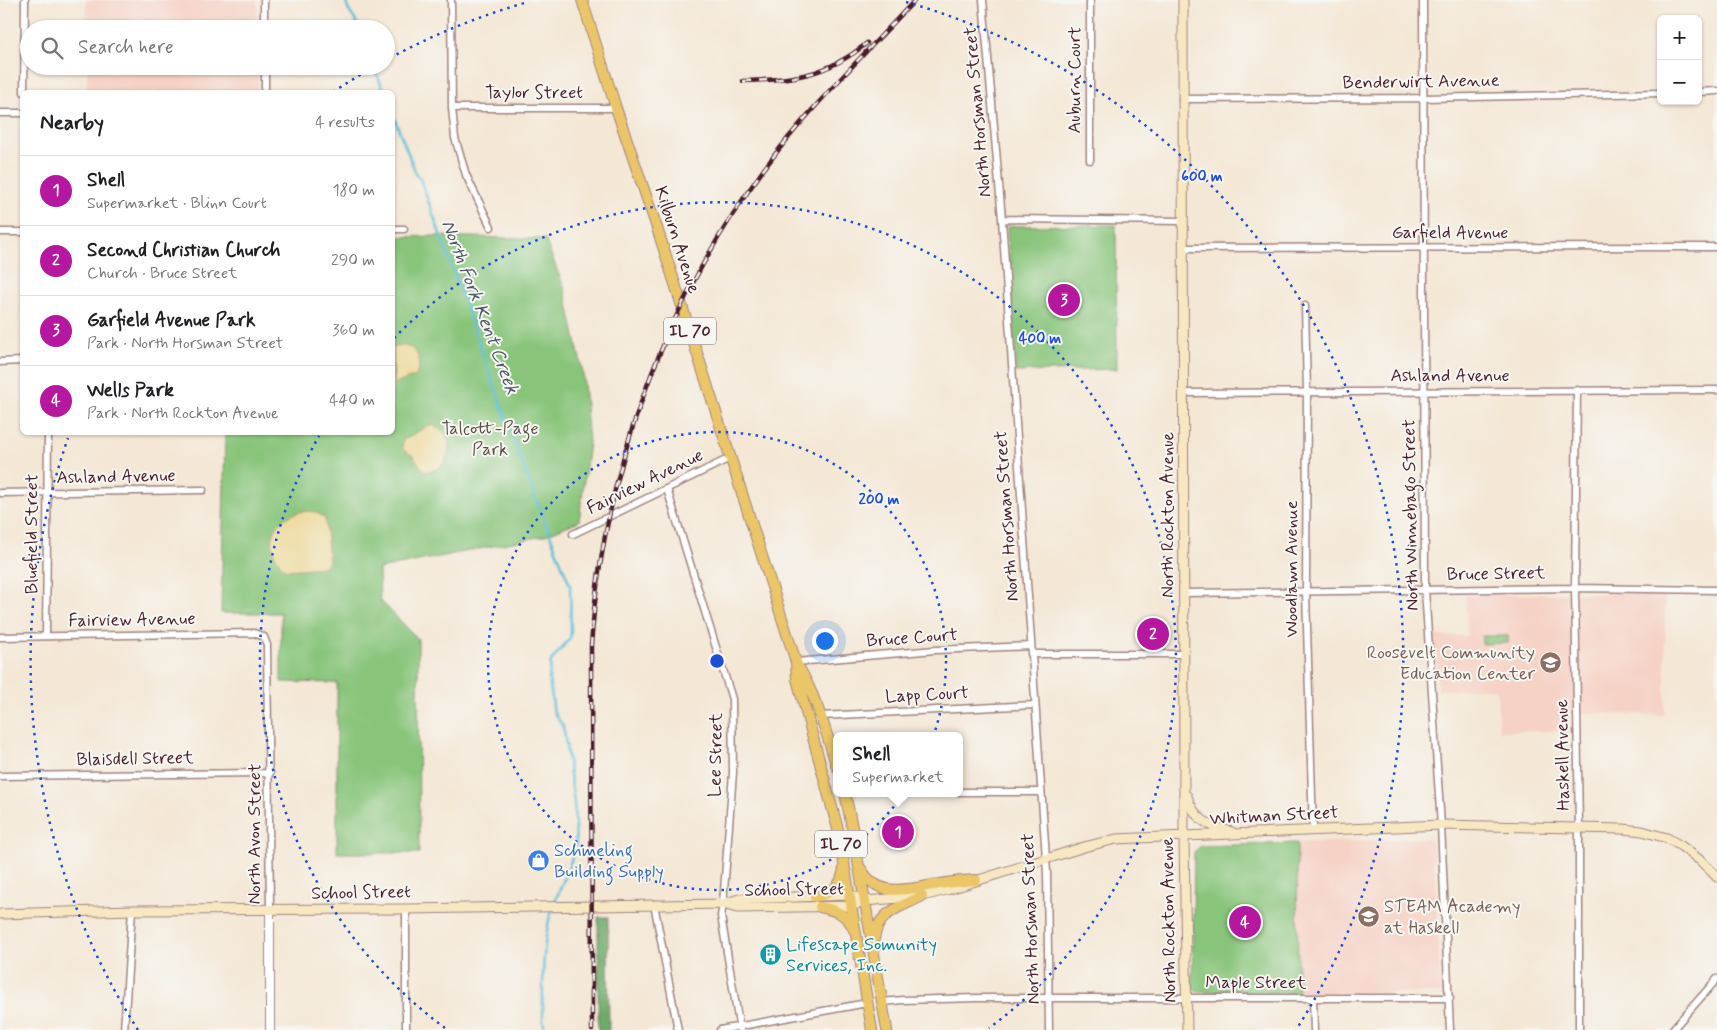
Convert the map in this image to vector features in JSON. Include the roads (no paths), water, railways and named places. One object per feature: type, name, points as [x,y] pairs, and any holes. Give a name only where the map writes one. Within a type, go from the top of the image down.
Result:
[{"type":"main road","name":"Kilburn Avenue","points":[[582,0],[796,662],[804,675],[821,716],[833,754]]},
{"type":"main road","name":"North Rockton Avenue","points":[[1183,0],[1184,837],[1187,1030]]},
{"type":"main road","name":"Kilburn Avenue","points":[[796,662],[797,679],[839,833],[872,1030]]},
{"type":"main road","points":[[1184,784],[1191,808],[1196,815],[1218,828],[1240,834]]},
{"type":"main road","name":"IL 70","points":[[846,797],[859,864],[886,1030]]},
{"type":"main road","name":"Whitman Street","points":[[865,901],[922,896],[947,890],[1084,847],[1116,839],[1440,825],[1579,827],[1623,829],[1654,834],[1681,846],[1701,861],[1717,877]]},
{"type":"main road","name":"Whitman Street","points":[[1701,861],[1717,866]]},
{"type":"main road","points":[[815,897],[831,892],[838,886],[843,874],[844,862]]},
{"type":"main road","points":[[859,864],[871,882],[890,890],[907,890],[936,884],[976,880]]},
{"type":"main road","points":[[873,947],[875,930],[881,920],[891,911],[922,896]]},
{"type":"main road","name":"School Street","points":[[723,904],[739,899],[815,897],[865,901]]},
{"type":"main road","name":"School Street","points":[[0,914],[132,910],[406,909],[654,904],[723,904],[737,908],[820,907],[851,901]]},
{"type":"main road","points":[[820,907],[844,915],[857,935]]},
{"type":"street","points":[[25,0],[25,20]]},
{"type":"street","points":[[264,0],[264,20]]},
{"type":"street","points":[[451,0],[452,108],[456,138],[466,176],[491,227]]},
{"type":"street","name":"North Horsman Street","points":[[983,0],[1002,219],[1046,860],[1049,1030]]},
{"type":"street","name":"Auburn Court","points":[[1090,0],[1090,160]]},
{"type":"street","name":"North Winnebago Street","points":[[1423,0],[1425,590],[1450,998],[1450,1030]]},
{"type":"street","points":[[24,75],[24,90]]},
{"type":"street","points":[[265,75],[265,90]]},
{"type":"street","points":[[1702,92],[1717,92]]},
{"type":"street","name":"Benderwirt Avenue","points":[[1182,99],[1424,98],[1657,93]]},
{"type":"street","name":"Taylor Street","points":[[452,108],[616,108]]},
{"type":"street","points":[[0,113],[20,113]]},
{"type":"street","points":[[1002,219],[1182,221]]},
{"type":"street","points":[[395,229],[404,229]]},
{"type":"street","points":[[0,232],[20,232]]},
{"type":"street","name":"Garfield Avenue","points":[[1183,248],[1717,247]]},
{"type":"street","name":"Woodlawn Avenue","points":[[1305,306],[1307,392],[1306,592],[1313,831]]},
{"type":"street","points":[[0,362],[20,361]]},
{"type":"street","name":"Haskell Avenue","points":[[1577,390],[1576,588],[1579,1030]]},
{"type":"street","name":"Ashland Avenue","points":[[1184,393],[1717,390]]},
{"type":"street","name":"Bluefield Street","points":[[46,636],[48,435]]},
{"type":"street","name":"Fairview Avenue","points":[[573,534],[730,458]]},
{"type":"street","name":"Lee Street","points":[[667,489],[732,699],[732,774],[721,923],[740,1028]]},
{"type":"street","name":"Ashland Avenue","points":[[0,493],[203,490]]},
{"type":"street","name":"Bruce Street","points":[[1185,593],[1576,588],[1717,590]]},
{"type":"street","name":"Fairview Avenue","points":[[0,637],[254,633],[264,638]]},
{"type":"street","name":"North Avon Street","points":[[264,638],[266,646],[270,773],[270,1030]]},
{"type":"street","name":"Bruce Court","points":[[796,662],[935,650],[1031,646]]},
{"type":"street","points":[[1031,654],[1184,654]]},
{"type":"street","name":"Lapp Court","points":[[821,716],[1034,705]]},
{"type":"street","name":"Blaisdell Street","points":[[0,776],[270,773]]},
{"type":"street","points":[[963,792],[1041,792]]},
{"type":"street","points":[[654,904],[678,1030]]},
{"type":"street","points":[[406,909],[406,1030]]},
{"type":"street","points":[[124,1030],[132,910]]},
{"type":"street","points":[[1672,1030],[1717,979]]},
{"type":"street","name":"Maple Street","points":[[882,1002],[977,998],[1450,998]]},
{"type":"street","points":[[1313,998],[1314,1030]]},
{"type":"street","points":[[720,1030],[740,1028],[867,1003]]},
{"type":"waterway","name":"North Fork Kent Creek","points":[[345,0],[355,20]]},
{"type":"waterway","name":"North Fork Kent Creek","points":[[377,75],[383,90]]},
{"type":"waterway","name":"North Fork Kent Creek","points":[[395,120],[417,176],[420,178],[526,474],[570,585],[570,638],[551,661],[549,679],[554,713],[563,726],[565,738],[574,803],[576,844],[554,904]]},
{"type":"waterway","name":"North Fork Kent Creek","points":[[545,1030],[543,1021],[543,965],[548,923],[552,909]]},
{"type":"railway","points":[[592,1030],[591,645],[598,581],[609,518],[624,455],[644,395],[668,335],[696,278],[728,222],[781,146],[837,82],[915,0]]},
{"type":"railway","points":[[743,81],[777,79],[808,74],[838,63],[867,43]]},
{"type":"place","name":"Garfield Avenue Park","points":[[1064,300]]},
{"type":"place","name":"Second Christian Church","points":[[1153,634]]},
{"type":"place","name":"Roosevelt Community Education Center","points":[[1551,663]]},
{"type":"place","name":"Shell","points":[[898,832]]},
{"type":"place","name":"Schmeling Building Supply","points":[[538,861]]},
{"type":"place","name":"STEAM Academy at Haskell","points":[[1368,917]]},
{"type":"place","name":"Wells Park","points":[[1245,922]]},
{"type":"place","name":"Lifescape Somunity Services, Inc.","points":[[770,955]]},
{"type":"park label","name":"Talcott-Page Park","points":[[490,439]]}]
